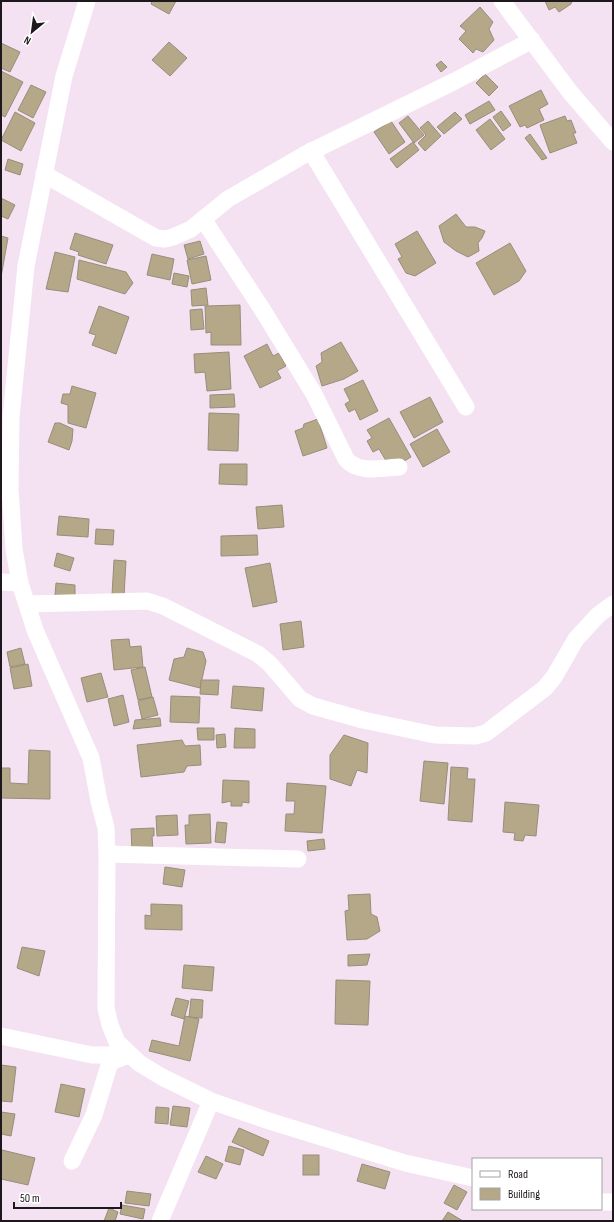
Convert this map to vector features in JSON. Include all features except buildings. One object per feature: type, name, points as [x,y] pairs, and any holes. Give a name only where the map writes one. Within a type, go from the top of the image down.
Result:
[{"type":"street","points":[[87,1],[64,76],[26,266],[10,417],[6,433],[14,549],[20,583],[35,630],[91,758],[106,828],[106,1008],[110,1025],[117,1042],[139,1063],[162,1077],[211,1101],[269,1121],[405,1163],[472,1178]]},
{"type":"street","points":[[502,1],[570,92],[613,142]]},
{"type":"street","points":[[44,174],[156,238],[165,239],[173,237],[191,229],[228,199],[311,151],[456,81],[532,40]]},
{"type":"street","points":[[311,151],[466,406]]},
{"type":"street","points":[[203,219],[262,309],[314,394],[346,459],[350,464],[361,469],[399,467]]},
{"type":"street","points":[[1,582],[20,583]]},
{"type":"street","points":[[27,604],[147,601],[163,606],[258,654],[270,664],[300,699],[313,706],[363,720],[435,735],[475,736],[486,733],[545,688],[554,677],[576,639],[598,615],[613,604]]},
{"type":"street","points":[[107,854],[298,859]]},
{"type":"street","points":[[1,1036],[92,1055],[130,1055]]},
{"type":"street","points":[[72,1161],[94,1115],[110,1062],[130,1055]]},
{"type":"street","points":[[160,1221],[211,1101]]},
{"type":"street","points":[[602,1202],[613,1202]]}]
